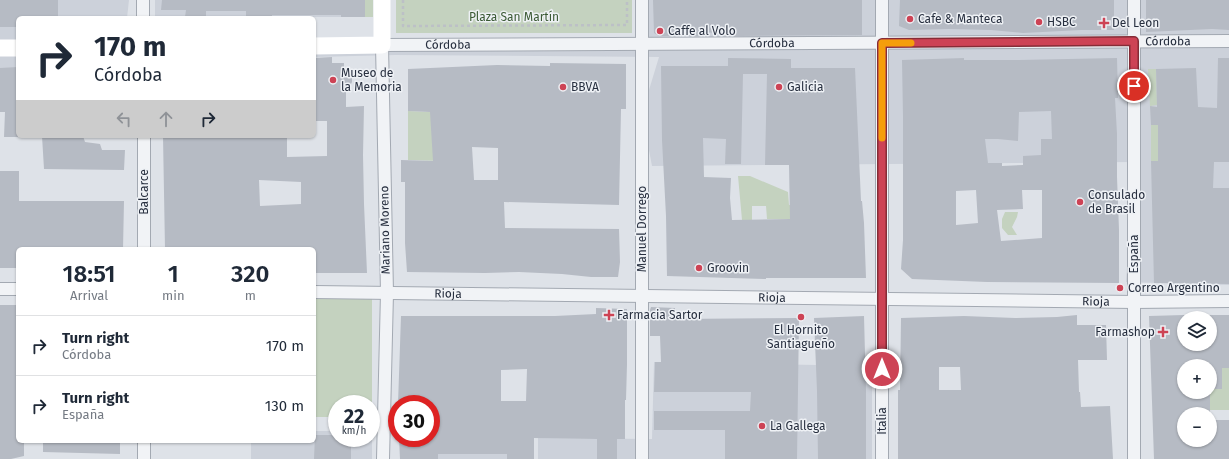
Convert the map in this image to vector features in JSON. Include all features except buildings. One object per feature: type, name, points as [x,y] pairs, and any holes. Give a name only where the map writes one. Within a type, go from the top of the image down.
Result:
[{"type":"main road","name":"Mariano Moreno","points":[[382,0],[382,45]]},
{"type":"main road","name":"Córdoba","points":[[316,46],[382,45]]},
{"type":"main road","points":[[0,48],[16,48]]},
{"type":"street","points":[[143,0],[143,16]]},
{"type":"street","name":"Manuel Dorrego","points":[[642,0],[642,459]]},
{"type":"street","name":"Italia","points":[[882,0],[882,459]]},
{"type":"street","name":"España","points":[[1134,0],[1134,459]]},
{"type":"street","name":"Córdoba","points":[[382,45],[1229,41]]},
{"type":"street","name":"Mariano Moreno","points":[[382,45],[387,293],[383,459]]},
{"type":"street","name":"Balcarce","points":[[144,138],[144,247]]},
{"type":"street","points":[[0,289],[16,289]]},
{"type":"street","name":"Rioja","points":[[316,292],[1134,302],[1229,300]]},
{"type":"street","points":[[144,443],[144,459]]},
{"type":"path","points":[[403,0],[403,26],[627,25],[627,0]]},
{"type":"shaded area","points":[[0,0],[129,0],[127,16],[16,16],[16,112],[0,112]]},
{"type":"shaded area","points":[[155,0],[365,0],[365,17],[155,16]]},
{"type":"shaded area","points":[[642,0],[1229,0],[1229,285],[1126,282],[1134,162],[652,166],[642,113],[659,57],[395,55],[316,57],[316,38],[642,44]]},
{"type":"shaded area","points":[[654,362],[872,366],[872,459],[538,459],[538,438],[652,439]]},
{"type":"shaded area","points":[[316,431],[328,431],[328,447],[372,447],[372,459],[251,459],[251,443],[316,443]]},
{"type":"shaded area","points":[[400,454],[534,454],[534,459],[400,459]]},
{"type":"green space","points":[[365,0],[373,0],[373,17],[365,17]]},
{"type":"green space","name":"Plaza San Martín","points":[[396,0],[632,0],[632,33],[396,33]]},
{"type":"green space","points":[[1148,69],[1156,69],[1157,105],[1150,106]]},
{"type":"green space","points":[[408,111],[430,112],[472,162],[408,160]]},
{"type":"green space","points":[[1151,125],[1158,125],[1158,162],[1151,161]]},
{"type":"green space","points":[[738,176],[750,176],[788,192],[789,205],[817,204],[791,219],[767,219],[766,206],[752,206],[752,220],[742,220]]},
{"type":"green space","points":[[1005,212],[1018,212],[1012,227],[1017,235],[1008,235],[1002,228],[1002,219]]},
{"type":"green space","points":[[316,298],[372,298],[372,395],[328,395],[328,417],[316,417]]},
{"type":"green space","points":[[1222,368],[1229,368],[1229,410],[1217,410],[1217,407],[1210,407],[1210,399],[1217,399],[1217,389],[1222,389]]},
{"type":"slow traffic","points":[[882,138],[882,43],[911,43]]},
{"type":"place","name":"Cafe & Manteca","points":[[910,19]]},
{"type":"place","name":"HSBC","points":[[1039,22]]},
{"type":"place","name":"Del Leon","points":[[1104,23]]},
{"type":"place","name":"Caffe al Volo","points":[[660,31]]},
{"type":"place","name":"Museo de la Memoria","points":[[333,80]]},
{"type":"place","name":"BBVA","points":[[563,87]]},
{"type":"place","name":"Galicia","points":[[779,87]]},
{"type":"place","name":"Consulado de Brasil","points":[[1080,202]]},
{"type":"place","name":"Groovin","points":[[699,268]]},
{"type":"place","name":"Correo Argentino","points":[[1120,288]]},
{"type":"place","name":"Farmacia Sartor","points":[[609,315]]},
{"type":"place","name":"El Hornito Santiagueño","points":[[801,317]]},
{"type":"place","name":"Farmashop","points":[[1163,332]]},
{"type":"place","name":"La Gallega","points":[[762,426]]},
{"type":"route","points":[[882,369],[882,43],[1134,41],[1134,86]]}]
